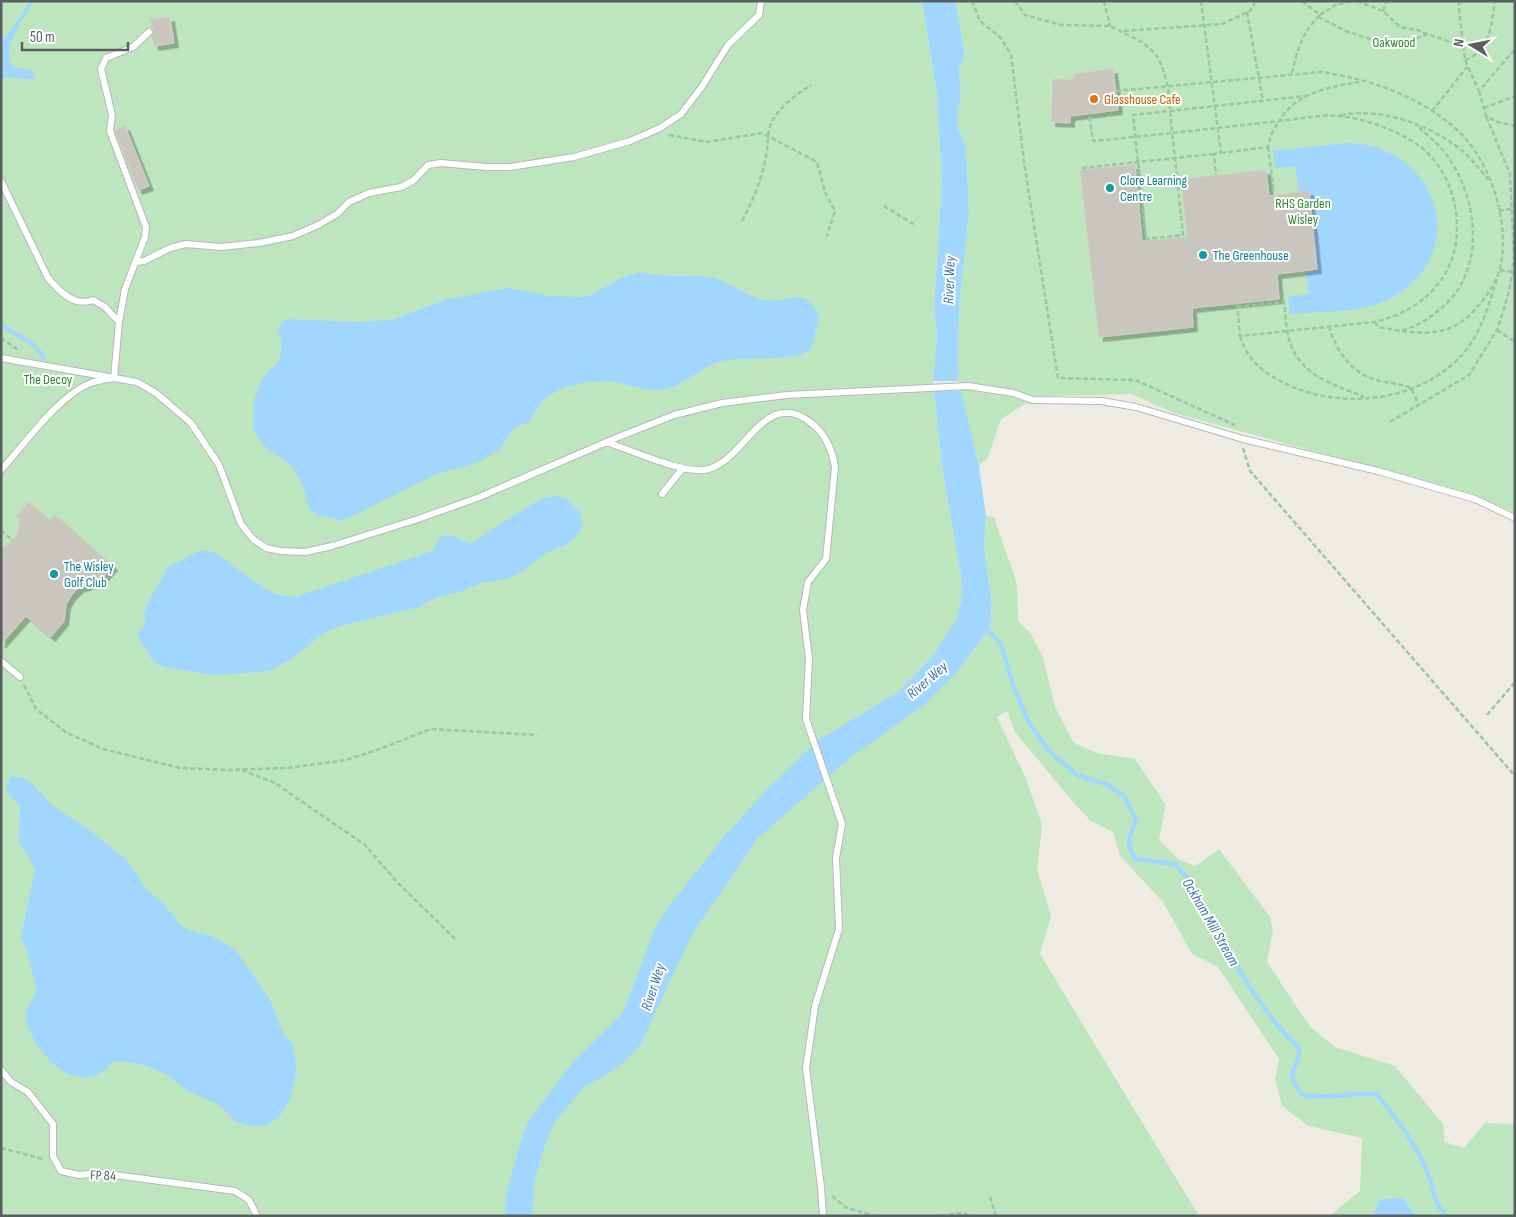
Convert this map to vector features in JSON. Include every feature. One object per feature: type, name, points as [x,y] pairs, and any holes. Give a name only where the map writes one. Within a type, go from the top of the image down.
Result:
[{"type":"lane","points":[[136,262],[144,261],[170,248],[186,244],[221,247],[259,243],[293,236],[337,214],[349,202],[369,193],[400,187],[414,180],[428,165],[441,162],[486,167],[510,167],[598,152],[653,131],[681,114],[701,88],[728,45],[759,15],[762,1]]},
{"type":"lane","points":[[114,378],[119,322],[125,289],[136,262],[146,227],[110,131],[112,115],[101,69],[106,58],[133,46],[149,32]]},
{"type":"lane","points":[[1,182],[48,278],[57,289],[84,304],[93,300],[105,306],[119,322]]},
{"type":"lane","points":[[1,358],[137,382],[156,393],[192,423],[219,465],[241,524],[266,548],[281,551],[305,552],[332,546],[418,519],[477,498],[606,442],[674,416],[722,403],[787,395],[917,387],[968,386],[1013,392],[1033,400],[1101,402],[1136,407],[1242,439],[1378,471],[1474,499],[1515,518]]},
{"type":"lane","points":[[1,470],[74,392],[91,383],[114,378]]},
{"type":"lane","points":[[606,442],[684,468],[704,470],[721,466],[732,457],[760,424],[778,414],[794,414],[818,427],[832,453],[835,467],[826,559],[808,582],[803,610],[809,659],[806,719],[842,824],[836,858],[839,929],[815,1006],[806,1068],[823,1216]]},
{"type":"lane","points":[[662,494],[684,468]]},
{"type":"lane","points":[[1,661],[20,677]]},
{"type":"lane","points":[[1,1070],[11,1082],[28,1092],[53,1124],[52,1147],[56,1162]]},
{"type":"lane","name":"FP 84","points":[[56,1162],[61,1171],[69,1174],[100,1173],[235,1192],[249,1200],[257,1216]]},
{"type":"path","points":[[972,1],[980,20],[1000,37],[1011,54],[1024,162],[1058,378],[1135,380],[1238,426],[1242,439],[1242,452],[1250,471],[1515,776]]},
{"type":"path","points":[[1015,1],[1025,16],[1061,25],[1110,26],[1142,42],[1155,53],[1162,66],[1168,87],[1170,112],[1172,133],[1183,235],[1146,239],[1133,115],[1170,112],[1306,96],[1332,86],[1360,82]]},
{"type":"path","points":[[1104,1],[1110,26]]},
{"type":"path","points":[[1201,1],[1213,82],[1220,153]]},
{"type":"path","points":[[1122,31],[1222,24],[1248,12],[1256,1]]},
{"type":"path","points":[[1302,1],[1319,16],[1348,32],[1393,46],[1429,34]]},
{"type":"path","points":[[1292,73],[1298,45],[1310,24],[1334,3],[1353,1]]},
{"type":"path","points":[[1357,1],[1383,11],[1400,27],[1429,34],[1464,47]]},
{"type":"path","points":[[1383,11],[1386,1]]},
{"type":"path","points":[[1390,422],[1470,375],[1497,330],[1514,271],[1514,209],[1510,174],[1486,116],[1479,91],[1465,60],[1458,2],[1466,1]]},
{"type":"path","points":[[1465,60],[1479,53],[1489,38],[1495,1]]},
{"type":"path","points":[[1248,12],[1263,101]]},
{"type":"path","points":[[1479,91],[1515,49]]},
{"type":"path","points":[[1432,112],[1467,67]]},
{"type":"path","points":[[1116,91],[1292,73],[1321,72],[1340,75],[1391,89],[1432,112],[1463,136],[1487,168],[1499,211],[1502,240],[1500,269],[1484,320],[1466,351],[1454,364],[1400,393],[1365,398],[1337,398],[1299,390],[1256,365],[1245,352],[1240,336],[1237,305],[1284,302],[1291,347],[1302,366],[1321,380],[1365,398]]},
{"type":"path","points":[[742,221],[754,197],[766,155],[767,136],[773,118],[793,96],[811,85]]},
{"type":"path","points":[[1274,192],[1268,147],[1271,135],[1279,121],[1295,104],[1306,96]]},
{"type":"path","points":[[1484,108],[1515,96]]},
{"type":"path","points":[[1089,114],[1092,141],[1370,112],[1392,116],[1452,144],[1465,154],[1490,181]]},
{"type":"path","points":[[1240,336],[1374,322],[1394,317],[1410,309],[1440,283],[1449,265],[1456,242],[1457,219],[1453,196],[1445,176],[1433,159],[1419,146],[1384,127],[1340,116]]},
{"type":"path","points":[[1486,116],[1498,122],[1515,126]]},
{"type":"path","points":[[1398,331],[1427,320],[1451,298],[1469,266],[1473,246],[1473,222],[1468,200],[1458,178],[1442,148],[1416,126]]},
{"type":"path","points":[[653,131],[707,142],[762,133],[817,162],[826,192],[835,211],[827,236]]},
{"type":"path","points":[[1082,168],[1268,147]]},
{"type":"path","points":[[1214,154],[1216,175]]},
{"type":"path","points":[[884,206],[914,225]]},
{"type":"path","points":[[1499,211],[1514,209]]},
{"type":"path","points":[[1500,269],[1514,271]]},
{"type":"path","points":[[1374,322],[1379,327],[1424,333],[1441,331],[1455,326],[1470,316],[1483,300],[1500,269]]},
{"type":"path","points":[[1329,326],[1333,341],[1344,359],[1360,373],[1380,381],[1403,384],[1411,388],[1419,405]]},
{"type":"path","points":[[1497,330],[1515,342]]},
{"type":"path","points":[[1,530],[14,540]]},
{"type":"path","points":[[20,677],[36,709],[67,733],[102,749],[180,768],[288,768],[346,760],[431,729],[537,735]]},
{"type":"path","points":[[1487,715],[1515,682]]},
{"type":"path","points":[[241,769],[275,783],[365,845],[397,882],[455,939]]},
{"type":"path","points":[[1,1148],[56,1162]]},
{"type":"path","points":[[821,1187],[847,1208],[875,1216]]},
{"type":"path","points":[[990,1198],[996,1216]]},
{"type":"path","points":[[934,1216],[962,1213],[973,1216]]},
{"type":"green space","name":"The Decoy","points":[[1,1],[922,1],[937,95],[942,180],[934,307],[937,335],[933,381],[943,474],[961,576],[962,598],[957,618],[946,638],[968,658],[990,628],[992,604],[984,546],[986,516],[994,517],[1017,584],[1018,621],[1031,634],[1043,657],[1055,707],[1074,743],[1097,753],[1135,759],[1166,805],[1159,840],[1178,859],[1195,866],[1219,849],[1270,917],[1273,931],[1267,962],[1310,1027],[1335,1047],[1395,1066],[1443,1124],[1445,1142],[1464,1148],[1485,1123],[1515,1124],[1515,1216],[1416,1216],[1403,1198],[1381,1199],[1372,1216],[1329,1216],[1360,1191],[1362,1138],[1309,1126],[1282,1106],[1275,1079],[1279,1059],[1218,967],[1192,954],[1163,902],[1120,856],[1113,832],[1091,821],[1074,803],[1015,732],[1007,711],[997,717],[1027,781],[1042,825],[1037,869],[1051,916],[1040,954],[1199,1216],[1,1216]]},
{"type":"green space","name":"RHS Garden Wisley","points":[[955,1],[1515,1],[1515,512],[1458,490],[1177,414],[1131,394],[1038,396],[1035,404],[1025,404],[1001,419],[988,457],[979,466],[958,381],[959,309],[969,211],[966,147],[958,128],[958,110],[961,95],[959,69],[965,55]]},
{"type":"water","points":[[30,1],[33,1],[18,27],[9,52],[13,67],[34,71],[35,78],[6,78],[1,80],[1,40],[14,27]]},
{"type":"water","name":"River Wey","points":[[922,1],[955,1],[965,55],[959,69],[961,95],[958,110],[958,128],[966,147],[969,211],[959,309],[958,381],[933,381],[937,335],[934,307],[942,180],[937,95]]},
{"type":"water","points":[[1348,143],[1378,148],[1402,161],[1421,179],[1433,201],[1437,225],[1434,250],[1421,274],[1398,294],[1386,300],[1360,308],[1290,314],[1288,297],[1309,294],[1306,271],[1317,269],[1309,192],[1299,192],[1295,166],[1275,168],[1273,151]]},
{"type":"water","points":[[640,272],[658,275],[713,278],[763,300],[772,301],[800,297],[807,300],[820,316],[812,345],[808,351],[790,356],[715,363],[676,385],[659,390],[607,381],[572,385],[549,396],[539,406],[528,423],[515,427],[500,449],[479,462],[436,474],[351,517],[341,520],[317,515],[309,508],[304,489],[292,466],[263,445],[253,428],[254,400],[262,379],[279,360],[282,346],[278,330],[280,324],[285,319],[358,322],[391,320],[448,299],[509,288],[549,296],[580,297],[591,295],[619,279]]},
{"type":"water","name":"River Wey","points":[[934,391],[961,391],[979,466],[986,516],[984,546],[992,604],[990,628],[956,673],[923,706],[851,757],[758,838],[692,934],[641,1044],[619,1067],[583,1088],[555,1122],[545,1145],[535,1179],[532,1216],[505,1216],[507,1192],[521,1140],[529,1120],[572,1063],[623,1013],[655,928],[673,901],[722,839],[766,790],[818,740],[897,693],[934,655],[957,618],[962,598],[961,576],[943,474]]},
{"type":"water","points":[[555,496],[565,498],[580,512],[582,527],[573,541],[543,555],[522,572],[506,579],[482,583],[462,591],[437,597],[419,607],[340,626],[324,633],[290,660],[269,671],[213,675],[168,668],[157,664],[151,658],[137,634],[145,625],[144,615],[149,600],[168,567],[201,550],[215,553],[266,589],[278,595],[295,597],[433,551],[440,537],[452,536],[470,544],[540,499]]},
{"type":"water","points":[[11,777],[22,777],[32,784],[53,806],[88,829],[128,861],[146,889],[164,904],[180,924],[187,929],[213,937],[236,950],[271,1002],[284,1035],[291,1043],[295,1056],[296,1071],[293,1088],[288,1103],[280,1116],[269,1124],[247,1125],[235,1121],[215,1103],[190,1092],[169,1077],[146,1066],[121,1061],[113,1062],[105,1070],[95,1075],[75,1076],[57,1067],[42,1052],[32,1037],[27,1022],[26,1014],[37,990],[21,937],[35,869],[19,841],[20,806],[7,791],[8,782]]},
{"type":"water","points":[[1403,1198],[1416,1216],[1372,1216],[1381,1199]]},
{"type":"building","points":[[170,17],[174,43],[154,46],[152,36],[154,31],[150,19]]},
{"type":"building","name":"Glasshouse Cafe","points":[[1113,69],[1118,110],[1070,116],[1070,123],[1051,122],[1053,79],[1074,80],[1074,74]]},
{"type":"building","points":[[125,126],[149,186],[138,190],[115,130]]},
{"type":"building","name":"The Greenhouse","points":[[1135,165],[1142,241],[1187,237],[1181,179],[1266,170],[1269,196],[1309,191],[1317,269],[1277,274],[1279,299],[1192,308],[1193,327],[1099,337],[1080,170]]},
{"type":"building","name":"The Wisley Golf Club","points":[[29,502],[50,520],[55,515],[113,566],[100,581],[79,588],[71,596],[66,604],[64,621],[51,637],[26,616],[1,644],[1,549],[13,541],[18,533],[20,520],[16,517]]},
{"type":"waterway","points":[[1,324],[35,346],[44,359]]},
{"type":"waterway","name":"Ockham Mill Stream","points":[[985,627],[1001,644],[1014,688],[1029,723],[1050,752],[1077,775],[1106,784],[1124,796],[1136,820],[1129,840],[1130,849],[1136,859],[1175,864],[1188,879],[1251,989],[1281,1030],[1299,1048],[1299,1056],[1292,1075],[1296,1086],[1303,1095],[1321,1097],[1376,1094],[1411,1140],[1427,1171],[1436,1200],[1447,1216]]},
{"type":"place","name":"Glasshouse Cafe","points":[[1094,99]]},
{"type":"place","name":"Clore Learning Centre","points":[[1110,188]]},
{"type":"place","name":"The Greenhouse","points":[[1203,255]]},
{"type":"place","name":"The Wisley Golf Club","points":[[54,574]]},
{"type":"park label","name":"Oakwood","points":[[1394,42]]}]
